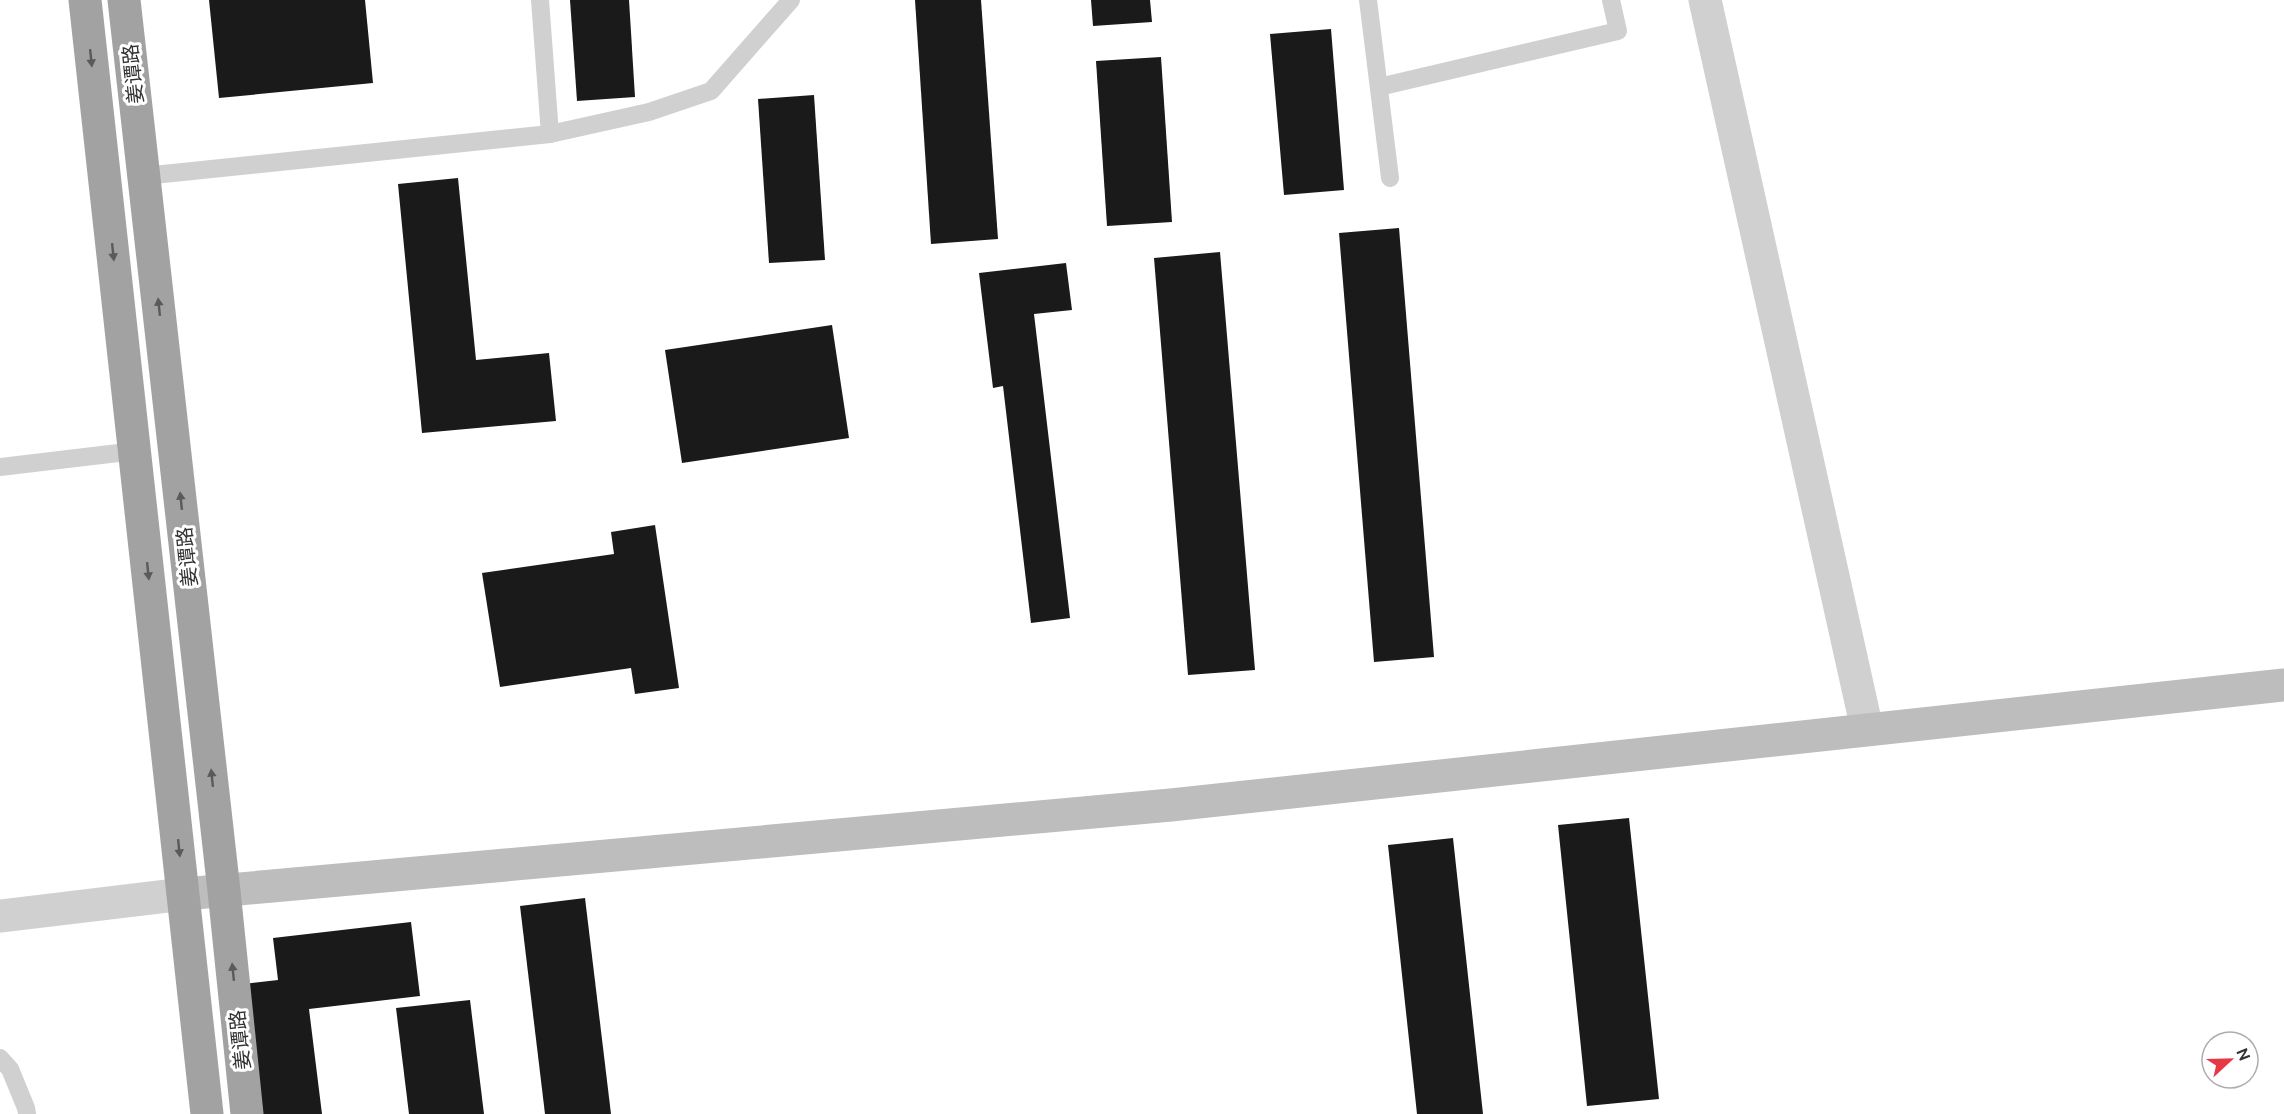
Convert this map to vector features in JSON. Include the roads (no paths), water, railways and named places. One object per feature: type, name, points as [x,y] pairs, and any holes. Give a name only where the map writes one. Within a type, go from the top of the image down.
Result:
[{"type":"highway","name":"姜谭路","points":[[85,0],[207,1114]]},
{"type":"highway","name":"姜谭路","points":[[124,0],[247,1114]]},
{"type":"main road","points":[[184,894],[1171,805],[2284,685]]},
{"type":"street","points":[[1705,0],[1867,729]]},
{"type":"street","points":[[0,916],[184,894]]},
{"type":"lane","points":[[540,0],[550,134]]},
{"type":"lane","points":[[144,176],[550,134],[649,112],[711,91],[790,0]]},
{"type":"lane","points":[[1368,0],[1390,178]]},
{"type":"lane","points":[[1379,87],[1618,31],[1611,0]]},
{"type":"lane","points":[[0,467],[135,451]]},
{"type":"lane","points":[[0,1058],[10,1069],[27,1114]]}]
